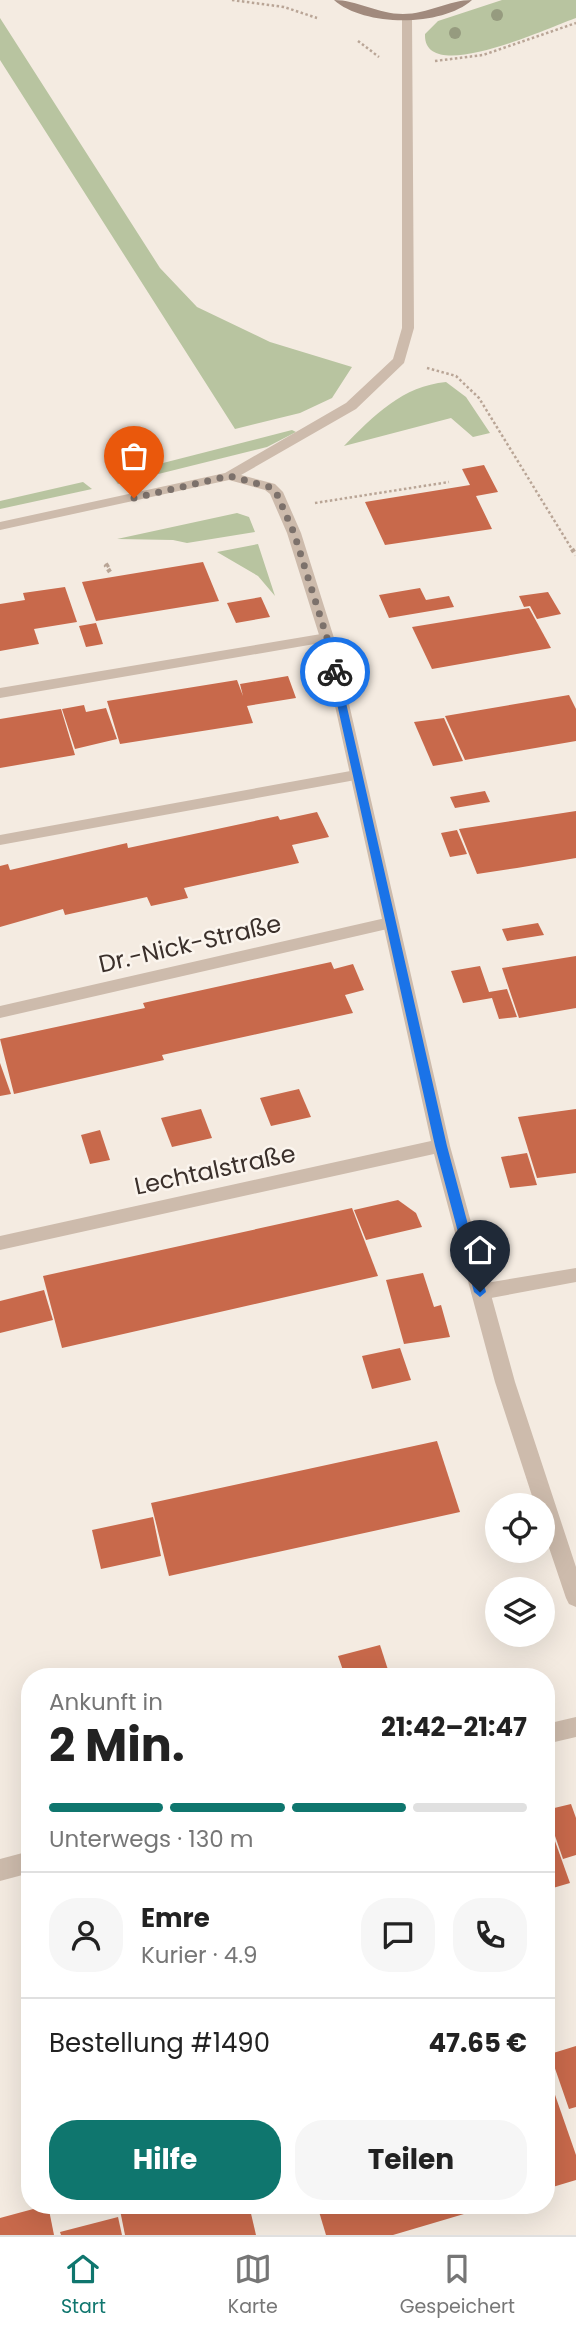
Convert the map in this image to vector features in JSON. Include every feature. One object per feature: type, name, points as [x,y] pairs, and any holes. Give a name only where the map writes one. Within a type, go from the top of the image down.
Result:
[{"type":"main road","points":[[338,0],[366,12],[407,17],[440,13],[467,0]]},
{"type":"street","points":[[0,526],[229,476],[351,406],[399,360],[408,328],[407,17]]},
{"type":"street","points":[[229,476],[270,487],[276,492],[285,507],[327,638],[441,1146],[505,1382],[576,1598]]},
{"type":"street","points":[[0,693],[327,638]]},
{"type":"street","points":[[0,840],[356,775]]},
{"type":"street","name":"Dr.-Nick-Straße","points":[[0,1012],[390,923]]},
{"type":"street","name":"Lechtalstraße","points":[[0,1243],[441,1146]]},
{"type":"street","points":[[480,1292],[576,1275]]},
{"type":"street","points":[[555,1732],[576,1727]]},
{"type":"street","points":[[0,1870],[21,1864]]},
{"type":"path","points":[[232,0],[284,7],[290,0]]},
{"type":"path","points":[[406,63],[483,55],[576,23]]},
{"type":"path","points":[[399,360],[456,376],[479,398],[576,555]]},
{"type":"path","points":[[285,507],[449,482]]},
{"type":"path","points":[[110,572],[106,566],[111,563]]},
{"type":"green space","points":[[502,0],[576,0],[576,18],[491,49],[444,55],[430,49],[425,34],[438,21]]},
{"type":"green space","points":[[0,18],[160,268],[197,307],[270,342],[352,367],[332,398],[300,413],[235,429],[0,60]]},
{"type":"green space","points":[[446,382],[466,397],[490,433],[473,437],[451,418],[344,446],[390,404],[416,389]]},
{"type":"green space","points":[[292,430],[296,432],[267,447],[118,484],[112,476]]},
{"type":"green space","points":[[83,482],[92,489],[0,509],[0,501]]},
{"type":"green space","points":[[237,513],[249,517],[255,532],[187,543],[173,540],[117,539]]},
{"type":"green space","points":[[258,544],[275,596],[258,576],[217,552]]},
{"type":"building","points":[[484,465],[498,492],[476,496],[492,529],[385,545],[365,502],[470,485],[462,469]]},
{"type":"building","points":[[203,562],[219,601],[96,621],[82,582]]},
{"type":"building","points":[[65,587],[77,622],[34,629],[39,644],[0,651],[0,604],[25,600],[23,593]]},
{"type":"building","points":[[420,588],[426,600],[449,596],[454,607],[389,618],[379,595]]},
{"type":"building","points":[[548,592],[561,614],[537,619],[530,606],[524,607],[519,596]]},
{"type":"building","points":[[261,597],[270,617],[236,623],[227,603]]},
{"type":"building","points":[[529,608],[551,648],[432,669],[412,627]]},
{"type":"building","points":[[96,623],[103,644],[86,647],[79,626]]},
{"type":"building","points":[[288,676],[296,698],[247,706],[253,723],[120,744],[107,701],[237,680],[243,696],[240,684]]},
{"type":"building","points":[[569,695],[576,709],[576,741],[465,760],[445,716]]},
{"type":"building","points":[[84,705],[86,712],[106,708],[117,739],[75,749],[62,709]]},
{"type":"building","points":[[61,709],[75,755],[0,768],[0,719]]},
{"type":"building","points":[[444,718],[463,761],[433,766],[414,722]]},
{"type":"building","points":[[485,791],[490,802],[455,808],[450,797]]},
{"type":"building","points":[[576,811],[576,858],[517,868],[477,874],[459,829]]},
{"type":"building","points":[[317,812],[329,837],[292,845],[299,863],[184,888],[188,898],[151,906],[147,897],[65,915],[63,909],[0,927],[0,866],[8,864],[10,870],[127,843],[128,848],[278,816],[280,820]]},
{"type":"building","points":[[457,830],[467,854],[450,857],[441,833]]},
{"type":"building","points":[[538,923],[544,935],[507,941],[502,929]]},
{"type":"building","points":[[576,956],[576,1008],[519,1018],[502,968]]},
{"type":"building","points":[[331,962],[334,969],[353,964],[364,990],[345,995],[353,1013],[162,1055],[164,1060],[14,1094],[0,1039],[145,1008],[143,1003]]},
{"type":"building","points":[[480,966],[489,992],[507,989],[517,1017],[499,1019],[492,998],[463,1003],[451,971]]},
{"type":"building","points":[[0,1063],[11,1094],[0,1096]]},
{"type":"building","points":[[299,1089],[311,1117],[271,1126],[260,1098]]},
{"type":"building","points":[[201,1109],[212,1138],[172,1147],[161,1118]]},
{"type":"building","points":[[576,1109],[576,1173],[537,1178],[518,1117]]},
{"type":"building","points":[[100,1130],[110,1160],[90,1164],[81,1135]]},
{"type":"building","points":[[527,1153],[537,1185],[510,1188],[501,1157]]},
{"type":"building","points":[[398,1200],[416,1213],[422,1227],[366,1240],[354,1210]]},
{"type":"building","points":[[352,1208],[378,1276],[62,1348],[43,1276]]},
{"type":"building","points":[[423,1273],[434,1307],[441,1305],[450,1337],[404,1344],[386,1280]]},
{"type":"building","points":[[44,1290],[53,1320],[0,1333],[0,1301]]},
{"type":"building","points":[[400,1348],[411,1380],[372,1389],[362,1356]]},
{"type":"building","points":[[437,1441],[460,1512],[169,1576],[151,1503]]},
{"type":"building","points":[[153,1517],[161,1556],[101,1569],[92,1530]]},
{"type":"building","points":[[380,1645],[387,1668],[342,1668],[338,1656]]},
{"type":"building","points":[[571,1804],[576,1818],[576,1855],[563,1859],[555,1836],[555,1808]]},
{"type":"building","points":[[555,1841],[570,1883],[555,1887]]},
{"type":"building","points":[[576,2046],[576,2107],[569,2109],[555,2068],[555,2052]]},
{"type":"building","points":[[555,2095],[576,2155],[576,2180],[555,2186]]},
{"type":"building","points":[[21,2212],[50,2214],[54,2235],[0,2235],[0,2218]]},
{"type":"building","points":[[121,2214],[251,2214],[256,2235],[125,2235]]},
{"type":"building","points":[[320,2214],[464,2214],[393,2235],[326,2235]]},
{"type":"building","points":[[118,2217],[122,2235],[61,2235],[60,2232]]},
{"type":"way so far","points":[[134,498],[229,476],[270,487],[276,492],[285,507],[294,533],[335,672]]},
{"type":"route","points":[[335,672],[441,1146],[480,1292]]}]
